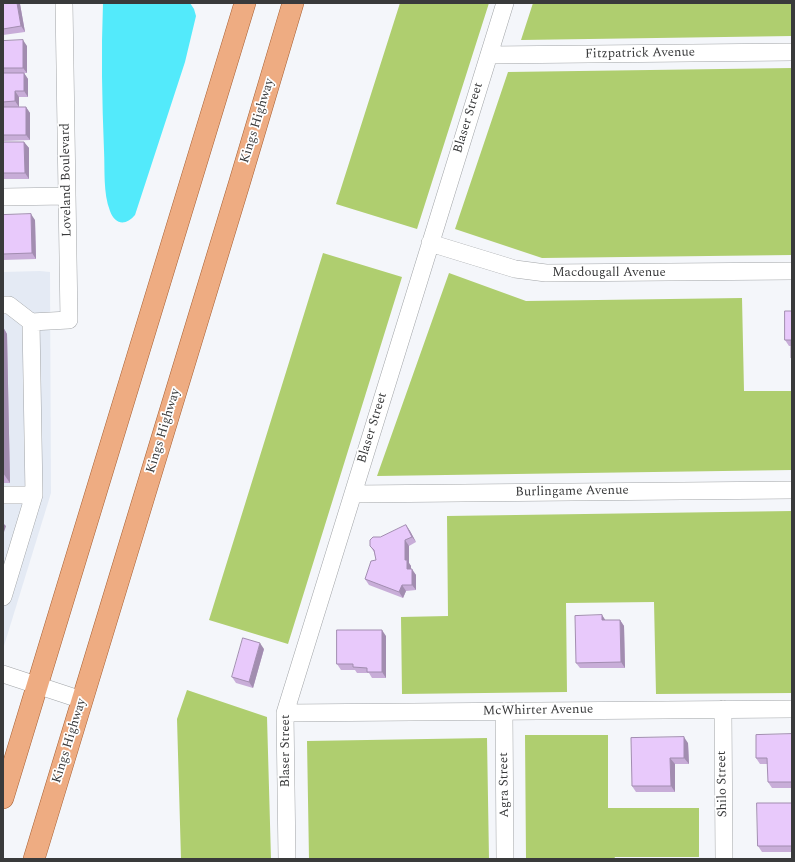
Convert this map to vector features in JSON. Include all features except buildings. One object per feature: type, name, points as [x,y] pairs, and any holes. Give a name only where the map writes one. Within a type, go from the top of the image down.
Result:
[{"type":"main road","points":[[5,787],[245,3]]},
{"type":"main road","name":"Kings Highway","points":[[34,859],[293,3]]},
{"type":"street","name":"Loveland Boulevard","points":[[31,322],[69,320],[64,3]]},
{"type":"street","name":"Blaser Street","points":[[287,859],[285,713],[505,3]]},
{"type":"street","name":"Fitzpatrick Avenue","points":[[489,55],[792,52]]},
{"type":"street","points":[[3,196],[67,196]]},
{"type":"street","name":"Macdougall Avenue","points":[[430,243],[515,269],[546,273],[792,271]]},
{"type":"street","points":[[3,305],[9,305],[31,322],[34,495],[3,597]]},
{"type":"street","name":"Burlingame Avenue","points":[[352,494],[792,490]]},
{"type":"street","points":[[3,495],[34,495]]},
{"type":"street","points":[[3,674],[82,700]]},
{"type":"street","name":"McWhirter Avenue","points":[[285,713],[792,709]]},
{"type":"street","name":"Shilo Street","points":[[723,710],[724,859]]},
{"type":"street","name":"Agra Street","points":[[504,711],[505,859]]},
{"type":"shaded area","points":[[3,272],[50,272],[51,493],[3,649]]},
{"type":"green space","points":[[400,3],[489,3],[417,229],[336,204]]},
{"type":"green space","points":[[533,3],[792,3],[792,36],[521,40]]},
{"type":"green space","points":[[792,68],[792,255],[542,258],[455,229],[508,72]]},
{"type":"green space","points":[[323,253],[402,277],[288,644],[209,620]]},
{"type":"green space","points":[[449,273],[526,301],[742,298],[744,391],[792,391],[792,470],[377,476]]},
{"type":"green space","points":[[792,511],[792,693],[656,694],[654,602],[566,603],[567,692],[402,694],[401,617],[448,616],[447,516]]},
{"type":"green space","points":[[187,690],[267,717],[271,859],[181,859],[177,719]]},
{"type":"green space","points":[[525,735],[608,735],[608,808],[699,808],[699,857],[526,859]]},
{"type":"green space","points":[[487,738],[489,859],[309,859],[307,741]]},
{"type":"water","points":[[103,3],[190,3],[196,16],[185,62],[135,215],[132,219],[124,222],[118,221],[112,216],[105,189],[102,76]]}]
